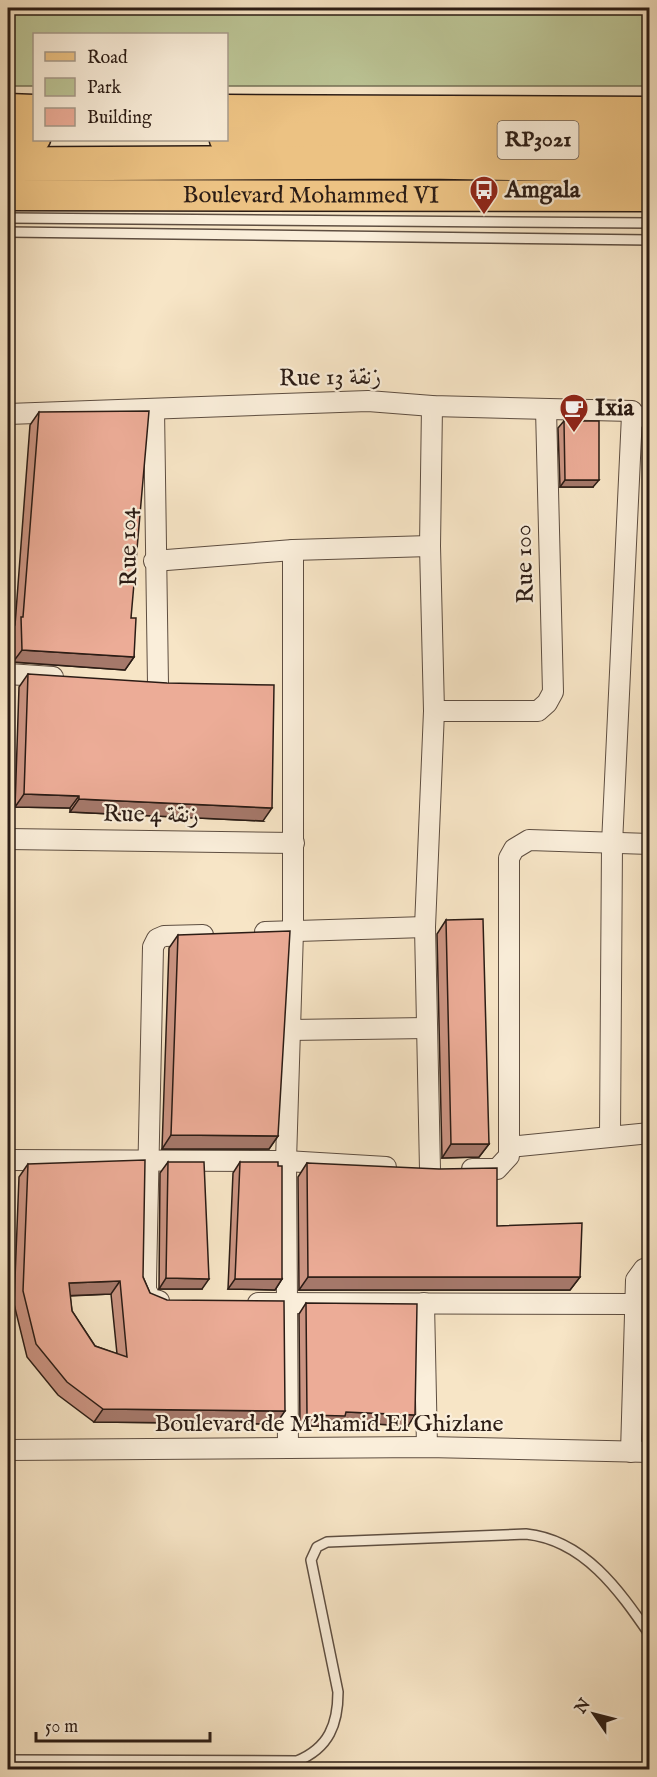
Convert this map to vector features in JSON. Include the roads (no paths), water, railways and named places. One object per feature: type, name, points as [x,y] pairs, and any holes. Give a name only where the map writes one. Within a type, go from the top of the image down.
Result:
[{"type":"highway","points":[[8,137],[33,137]]},
{"type":"highway","name":"RP3021","points":[[228,138],[650,166]]},
{"type":"highway","name":"RP3021","points":[[8,164],[650,141]]},
{"type":"main road","points":[[8,109],[33,110]]},
{"type":"main road","points":[[228,110],[650,112]]},
{"type":"main road","name":"Boulevard Mohammed VI","points":[[8,195],[650,196]]},
{"type":"street","name":"Rue 13 زنقة","points":[[8,414],[368,401],[432,406],[632,411],[641,416]]},
{"type":"street","points":[[430,1170],[425,927],[434,711],[430,546],[432,406]]},
{"type":"street","name":"Rue 104","points":[[154,409],[154,561],[158,684]]},
{"type":"street","name":"Rue 100","points":[[434,711],[538,711],[547,703],[553,692],[546,409]]},
{"type":"street","points":[[610,1135],[612,844],[641,416]]},
{"type":"street","points":[[154,561],[293,550],[430,546]]},
{"type":"street","points":[[288,1448],[285,1161],[293,932],[293,550]]},
{"type":"street","points":[[8,674],[77,679]]},
{"type":"street","points":[[135,683],[180,684]]},
{"type":"street","points":[[271,685],[293,686]]},
{"type":"street","name":"Rue 4 زنقة","points":[[8,839],[294,843]]},
{"type":"street","points":[[8,1160],[285,1161],[430,1170],[497,1169],[508,1156],[509,858],[514,849],[530,840],[650,844]]},
{"type":"street","points":[[246,933],[425,927]]},
{"type":"street","points":[[181,1302],[151,1299],[146,1290],[153,947],[157,939],[165,936],[223,934]]},
{"type":"street","points":[[290,1030],[427,1028]]},
{"type":"street","points":[[508,1147],[610,1135],[650,1133]]},
{"type":"street","points":[[640,1452],[634,1304],[636,1280],[644,1269],[650,1267]]},
{"type":"street","points":[[240,1303],[634,1304]]},
{"type":"street","points":[[424,1303],[427,1447]]},
{"type":"street","name":"Boulevard de M'hamid El Ghizlane","points":[[8,1450],[427,1447],[640,1452]]},
{"type":"lane","points":[[8,218],[650,223]]},
{"type":"lane","points":[[8,232],[650,240]]},
{"type":"lane","points":[[8,1760],[285,1765],[316,1751],[328,1738],[337,1720],[338,1692],[311,1560],[313,1553],[322,1544],[526,1534],[553,1539],[578,1551],[605,1576],[650,1635]]},
{"type":"place","name":"Amgala","points":[[484,216]]},
{"type":"place","name":"Ixia","points":[[574,434]]}]
